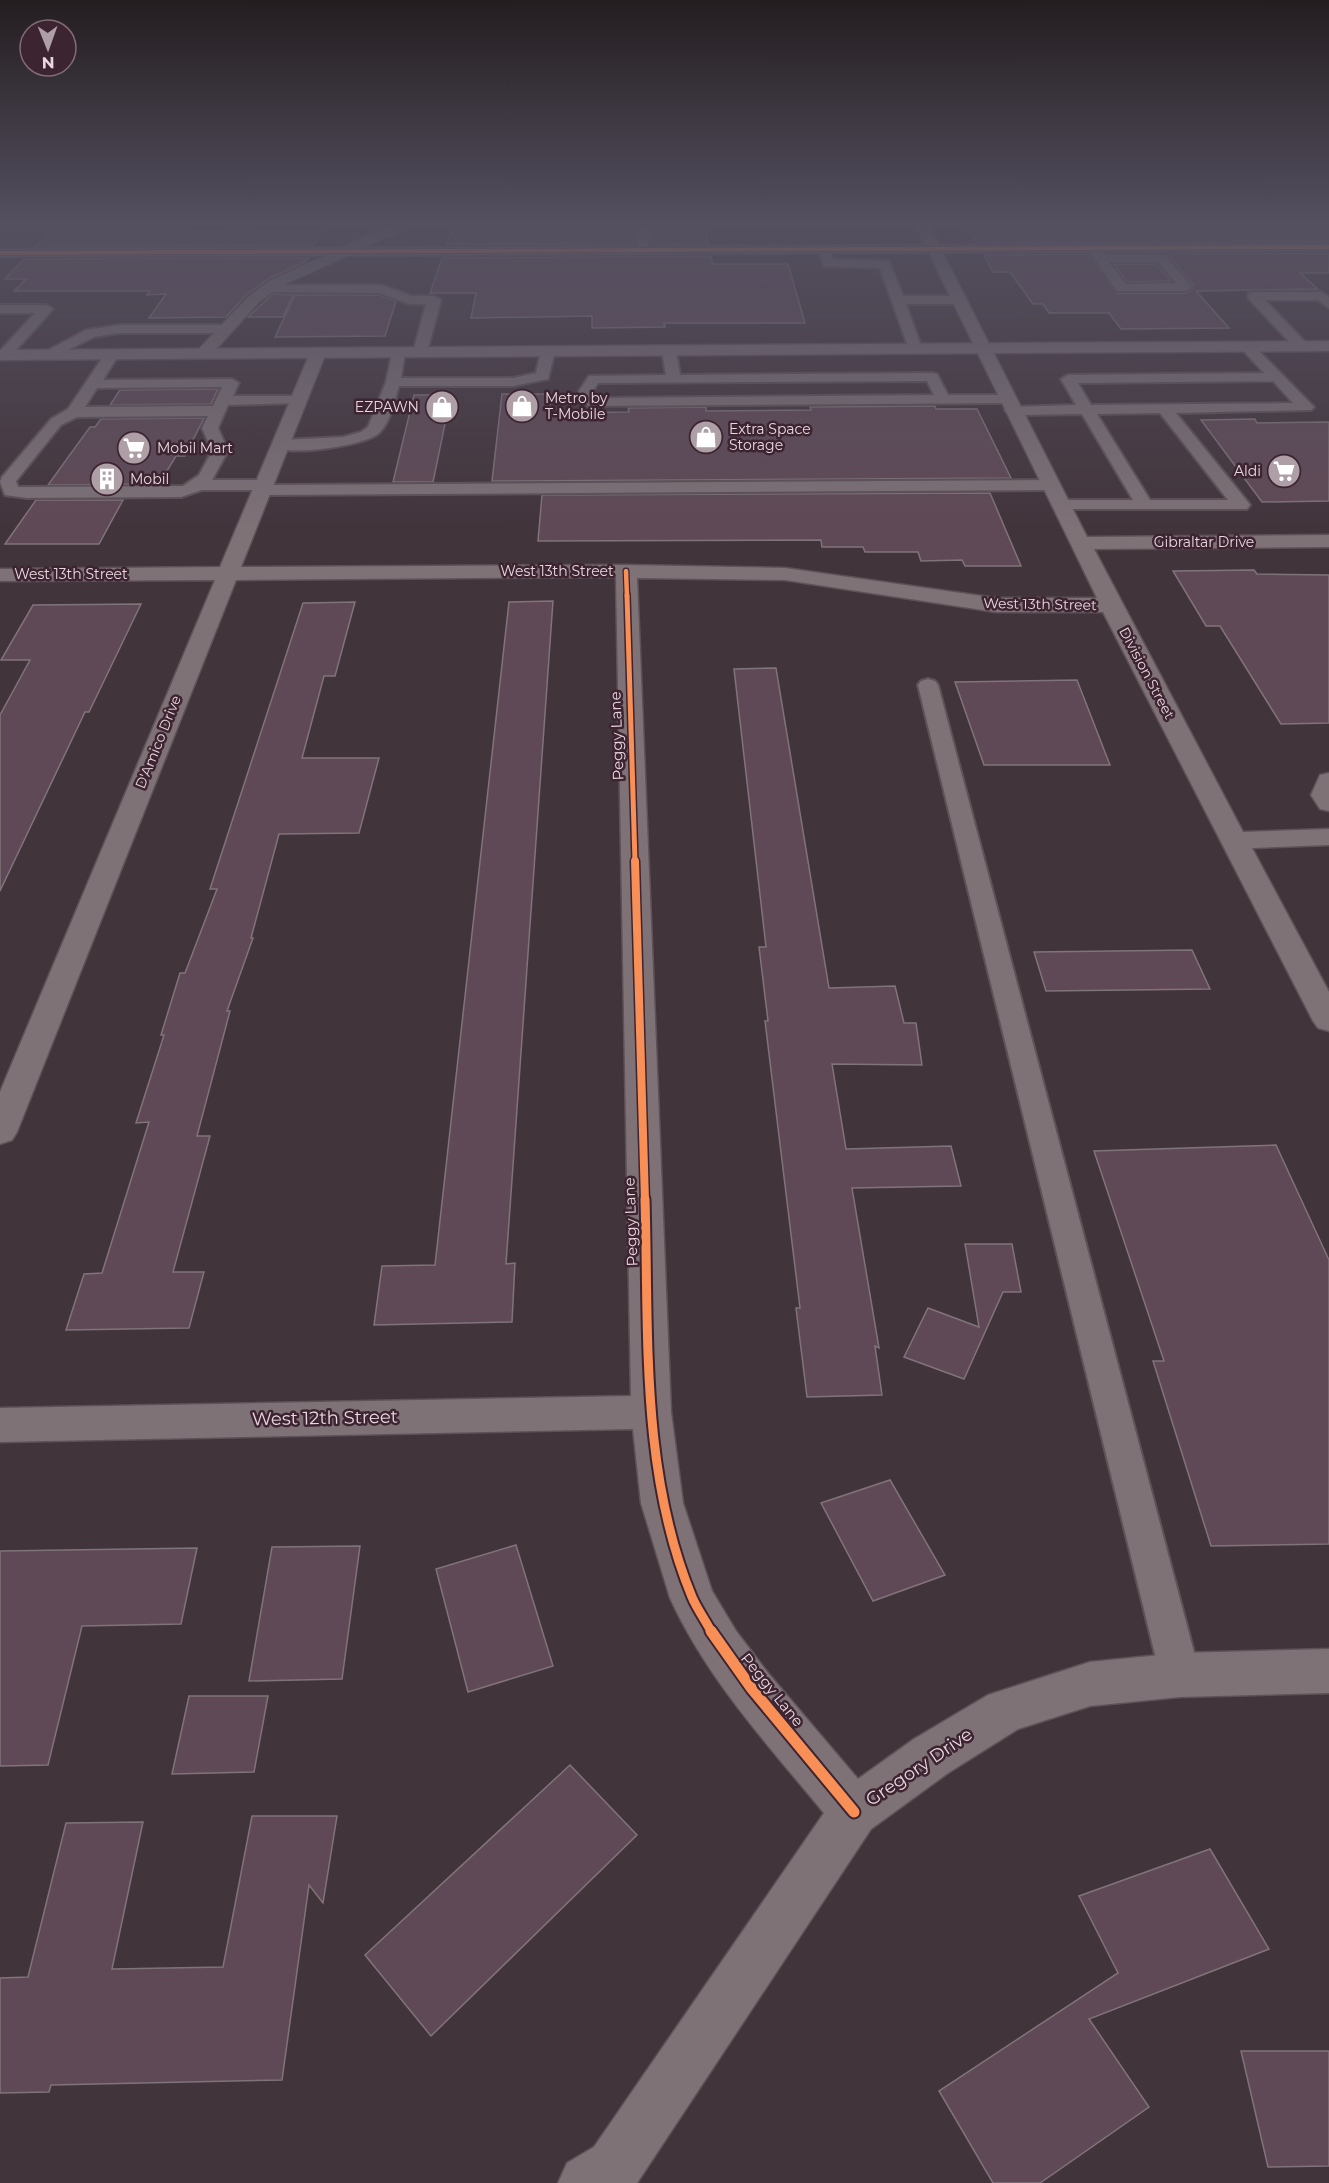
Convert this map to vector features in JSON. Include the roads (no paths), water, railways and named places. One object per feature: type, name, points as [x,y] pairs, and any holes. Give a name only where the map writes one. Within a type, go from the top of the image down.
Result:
[{"type":"main road","points":[[2,355],[1329,346]]},
{"type":"street","name":"Division Street","points":[[972,327],[1111,605],[1329,1021]]},
{"type":"street","points":[[203,354],[226,329]]},
{"type":"street","name":"D'Amico Drive","points":[[0,1132],[226,573],[318,353]]},
{"type":"street","name":"Gibraltar Drive","points":[[1080,543],[1329,541]]},
{"type":"street","name":"West 13th Street","points":[[0,575],[626,571],[785,574],[996,605],[1111,605]]},
{"type":"street","name":"Peggy Lane","points":[[626,571],[651,1412],[662,1503],[692,1598],[720,1646],[752,1689],[854,1812]]},
{"type":"street","points":[[1329,781],[1324,795],[1329,803]]},
{"type":"street","points":[[1235,840],[1329,837]]},
{"type":"street","name":"West 12th Street","points":[[0,1425],[651,1412]]},
{"type":"street","name":"Gregory Drive","points":[[587,2183],[614,2167],[854,1812],[931,1756],[1005,1711],[1090,1684],[1180,1675],[1329,1671]]},
{"type":"lane","points":[[2,355],[29,327]]},
{"type":"lane","points":[[420,352],[427,327]]},
{"type":"lane","points":[[907,327],[915,349]]},
{"type":"lane","points":[[1283,327],[1301,346]]},
{"type":"lane","points":[[46,355],[91,333],[119,328],[226,329]]},
{"type":"lane","points":[[943,399],[932,377],[594,379],[586,391],[593,403],[943,399],[1086,410],[1306,407],[1247,347]]},
{"type":"lane","points":[[393,382],[513,382],[536,378],[543,376],[548,351]]},
{"type":"lane","points":[[669,351],[674,379]]},
{"type":"lane","points":[[280,445],[345,442],[365,437],[376,429],[393,382],[399,352]]},
{"type":"lane","points":[[74,412],[112,354]]},
{"type":"lane","points":[[1145,505],[1068,379],[1277,377]]},
{"type":"lane","points":[[92,384],[232,383],[220,406],[210,428],[220,451],[201,485],[181,492],[27,493],[11,491],[8,481],[56,422],[74,412],[220,406],[298,399]]},
{"type":"lane","points":[[201,485],[262,488],[1056,495],[1145,505],[1240,505],[1165,409]]},
{"type":"lane","points":[[928,685],[1180,1675]]},
{"type":"place","name":"Metro by T-Mobile","points":[[522,406]]},
{"type":"place","name":"EZPAWN","points":[[442,407]]},
{"type":"place","name":"Extra Space Storage","points":[[706,437]]},
{"type":"place","name":"Mobil Mart","points":[[134,448]]},
{"type":"place","name":"Aldi","points":[[1284,471]]},
{"type":"place","name":"Mobil","points":[[107,479]]}]
